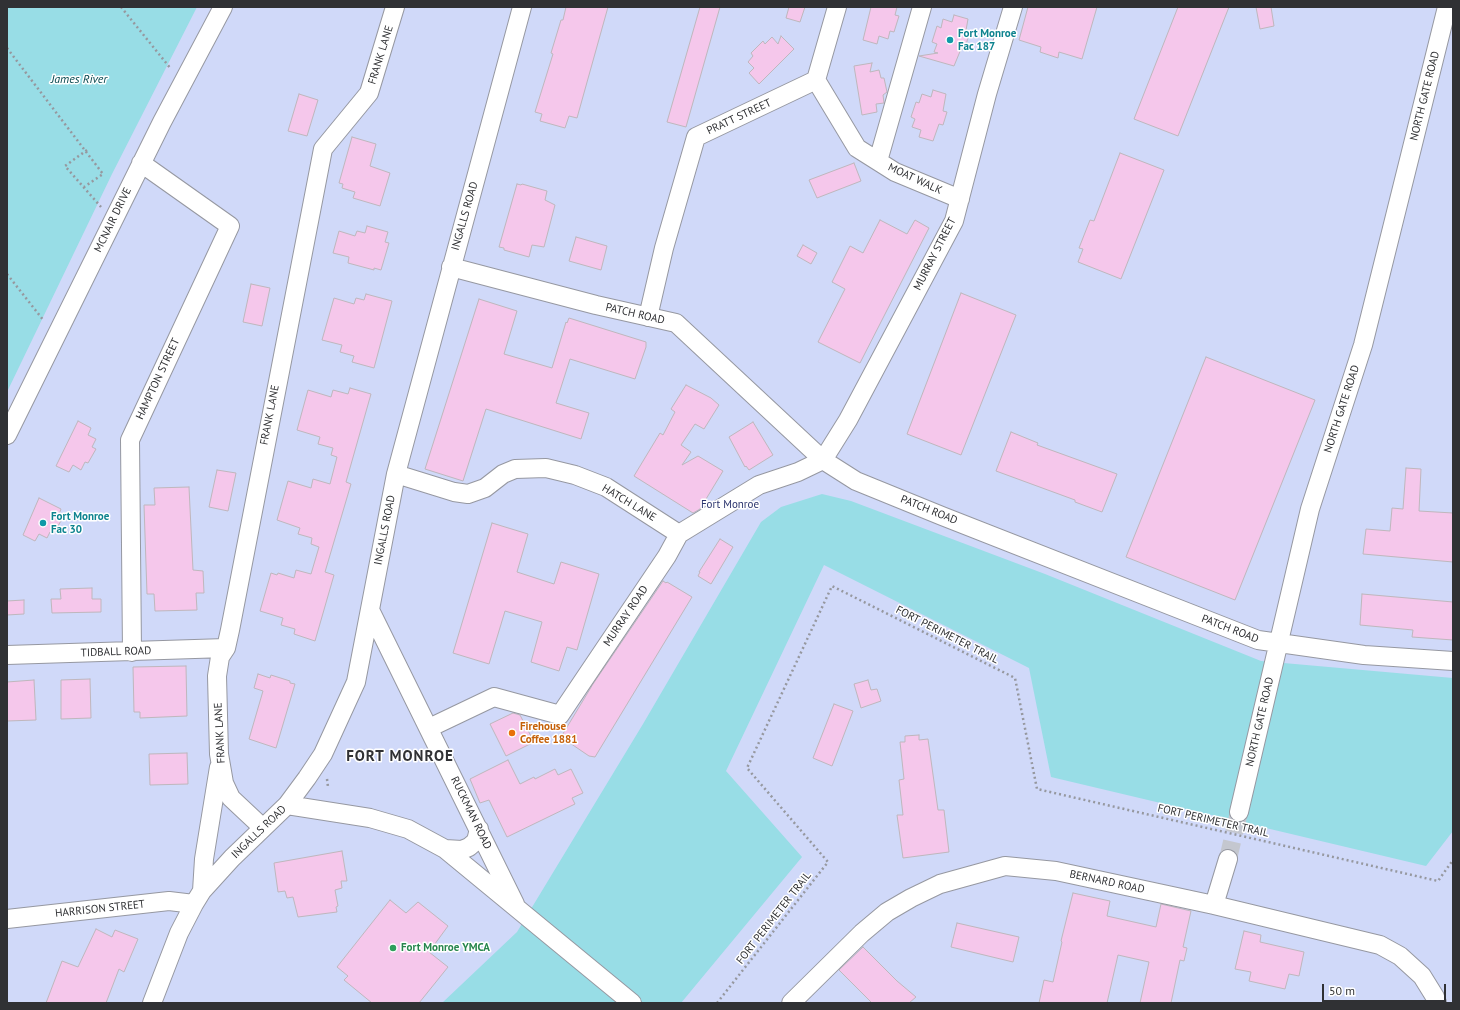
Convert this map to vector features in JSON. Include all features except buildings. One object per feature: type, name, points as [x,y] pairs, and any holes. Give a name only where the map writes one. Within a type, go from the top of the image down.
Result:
[{"type":"street","name":"MCNAIR DRIVE","points":[[7,435],[141,163],[223,7]]},
{"type":"street","name":"FRANK LANE","points":[[263,828],[231,798],[224,783],[220,762],[217,676],[220,657],[226,648],[323,148],[370,93],[396,7]]},
{"type":"street","name":"INGALLS ROAD","points":[[152,1003],[180,933],[198,897],[232,858],[287,805],[323,754],[356,682],[396,474],[522,7]]},
{"type":"street","points":[[816,80],[837,7]]},
{"type":"street","points":[[878,161],[922,7]]},
{"type":"street","name":"MURRAY STREET","points":[[823,460],[848,420],[954,221],[987,94],[1013,7]]},
{"type":"street","name":"NORTH GATE ROAD","points":[[1239,812],[1310,509],[1363,345],[1447,7]]},
{"type":"street","name":"MOAT WALK","points":[[816,80],[857,148],[895,172],[960,199]]},
{"type":"street","name":"PRATT STREET","points":[[648,317],[664,248],[696,137],[816,80]]},
{"type":"street","name":"HAMPTON STREET","points":[[132,652],[130,440],[230,226],[141,163]]},
{"type":"street","name":"PATCH ROAD","points":[[451,267],[676,323],[823,460],[856,481],[1258,640],[1277,650],[1453,661]]},
{"type":"street","name":"MURRAY ROAD","points":[[429,728],[494,697],[560,715],[667,556],[680,534],[759,485],[798,472],[823,460]]},
{"type":"street","name":"HATCH LANE","points":[[396,474],[454,492],[468,494],[485,488],[503,474],[515,469],[546,468],[575,475],[606,487],[680,534]]},
{"type":"street","name":"RUCKMAN ROAD","points":[[370,610],[518,910]]},
{"type":"street","name":"TIDBALL ROAD","points":[[7,655],[226,648]]},
{"type":"street","points":[[198,897],[220,762]]},
{"type":"street","name":"RUCKMAN ROAD","points":[[287,805],[370,818],[408,829],[445,849],[632,1003]]},
{"type":"street","points":[[445,849],[462,850],[469,847],[476,841],[479,829]]},
{"type":"street","points":[[1214,905],[1228,859]]},
{"type":"street","name":"BERNARD ROAD","points":[[791,1003],[862,933],[888,912],[911,898],[940,884],[1005,866],[1046,869],[1214,905],[1380,946],[1400,956],[1422,976],[1437,1003]]},
{"type":"street","name":"HARRISON STREET","points":[[7,919],[198,897]]},
{"type":"path","points":[[121,7],[174,73]]},
{"type":"path","points":[[7,48],[104,174],[84,188]]},
{"type":"path","points":[[87,150],[65,166],[105,212]]},
{"type":"path","points":[[7,274],[48,326]]},
{"type":"path","name":"FORT PERIMETER TRAIL","points":[[717,1003],[828,862],[747,768],[832,586],[1015,678],[1037,789],[1438,881],[1453,860]]},
{"type":"green space","name":"Fort Monroe","points":[[34,7],[1453,7],[1453,1003],[7,1003],[7,73]]},
{"type":"water","name":"James River","points":[[7,7],[197,7],[112,174],[7,392]]},
{"type":"water","points":[[822,494],[851,501],[1045,574],[1261,661],[1453,678],[1453,831],[1426,866],[1051,777],[1029,668],[824,565],[726,771],[802,857],[681,1003],[442,1003],[517,932],[643,724],[761,522],[781,507]]},
{"type":"tunnel","points":[[1228,859],[1239,812]]},
{"type":"place","name":"Fort Monroe Fac 187","points":[[950,40]]},
{"type":"place","name":"Fort Monroe Fac 30","points":[[43,523]]},
{"type":"place","name":"Firehouse Coffee 1881","points":[[512,733]]},
{"type":"place","name":"Fort Monroe YMCA","points":[[393,948]]},
{"type":"district","name":"FORT MONROE","points":[[400,757]]}]
